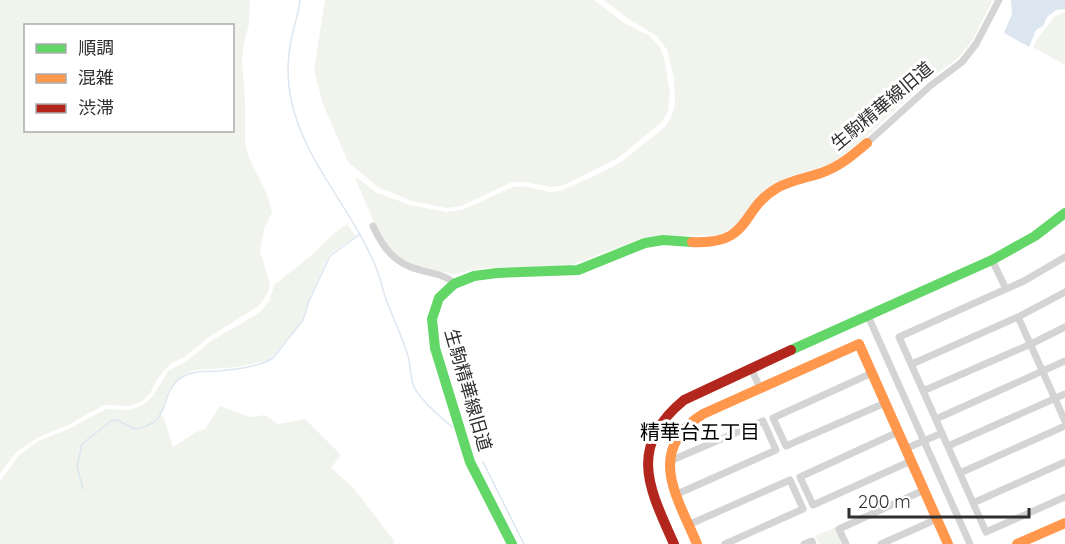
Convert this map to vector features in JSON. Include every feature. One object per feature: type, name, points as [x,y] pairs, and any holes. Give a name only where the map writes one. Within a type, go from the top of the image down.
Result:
[{"type":"street","name":"生駒精華線旧道","points":[[512,544],[470,462],[433,339],[433,317],[437,302],[455,283],[473,275],[578,270],[655,241],[711,241],[727,238],[741,229],[758,204],[771,192],[790,182],[833,169],[867,143],[930,86],[962,62],[976,44],[999,0]]},
{"type":"street","points":[[674,544],[648,479],[649,454],[654,435],[663,419],[682,400],[992,261],[1035,237],[1065,213]]},
{"type":"street","points":[[374,226],[383,246],[395,259],[417,270],[445,276],[455,283]]},
{"type":"street","points":[[1065,256],[1006,290],[899,337],[986,532],[1065,497]]},
{"type":"street","points":[[992,261],[1006,290]]},
{"type":"street","points":[[912,364],[1018,317],[1065,292]]},
{"type":"street","points":[[868,316],[970,544]]},
{"type":"street","points":[[1018,317],[1065,421]]},
{"type":"street","points":[[923,391],[1065,327]]},
{"type":"street","points":[[697,544],[670,481],[670,461],[675,441],[688,424],[703,414],[859,344],[948,544]]},
{"type":"street","points":[[936,419],[1065,361]]},
{"type":"street","points":[[751,368],[760,388]]},
{"type":"street","points":[[872,373],[773,417],[786,446],[885,403]]},
{"type":"street","points":[[948,446],[1065,394]]},
{"type":"street","points":[[670,461],[763,421],[776,450],[675,495]]},
{"type":"street","points":[[960,473],[1065,426]]},
{"type":"street","points":[[813,505],[800,477],[898,432]]},
{"type":"street","points":[[905,449],[942,433]]},
{"type":"street","points":[[725,544],[911,461]]},
{"type":"street","points":[[973,503],[1065,462]]},
{"type":"street","points":[[688,525],[790,480],[803,509]]},
{"type":"street","points":[[846,544],[839,529],[924,490]]},
{"type":"street","points":[[881,544],[937,519]]},
{"type":"street","points":[[1017,544],[1065,523]]},
{"type":"street","points":[[804,544],[812,541],[813,544]]},
{"type":"shaded area","points":[[0,0],[250,0],[249,24],[242,60],[245,142],[248,155],[268,197],[272,213],[264,229],[260,251],[270,284],[268,292],[259,306],[170,364],[141,402],[129,406],[104,405],[68,425],[37,438],[15,453],[0,474]]},
{"type":"shaded area","points":[[325,0],[594,0],[624,23],[650,36],[660,48],[664,57],[670,93],[668,111],[663,121],[618,158],[564,185],[552,187],[512,182],[461,206],[447,208],[412,201],[378,187],[348,162],[323,104],[314,70]]},
{"type":"shaded area","points":[[604,0],[993,0],[972,41],[958,58],[926,82],[867,136],[831,164],[788,177],[768,187],[754,201],[737,225],[719,235],[643,238],[569,266],[484,268],[453,274],[416,267],[395,255],[382,240],[355,178],[375,192],[410,205],[447,212],[462,210],[513,187],[523,186],[550,192],[560,191],[621,162],[664,128],[671,118],[675,105],[674,78],[667,50],[657,36],[627,18]]},
{"type":"shaded area","points":[[1011,0],[1065,0],[1065,9],[1056,10],[1047,17],[1043,26],[1036,30],[1029,47],[1004,33],[1012,14]]},
{"type":"shaded area","points":[[1065,12],[1065,65],[1033,47],[1054,17]]},
{"type":"shaded area","points":[[347,224],[356,236],[329,255],[302,320],[272,357],[238,367],[195,370],[184,374],[170,387],[160,415],[164,418],[173,447],[205,429],[220,406],[250,417],[265,415],[278,424],[305,419],[341,455],[331,468],[352,486],[395,542],[392,544],[0,544],[0,481],[18,456],[38,441],[69,429],[106,409],[129,410],[143,405],[153,396],[168,371],[187,361],[211,341],[259,313],[270,300],[274,285]]},
{"type":"shaded area","points":[[836,527],[843,544],[819,544],[815,536]]},
{"type":"waterway","points":[[300,0],[288,65],[289,91],[297,122],[318,165],[356,227],[377,270],[406,350],[414,387],[427,404],[452,427]]},
{"type":"waterway","points":[[83,489],[77,467],[82,444],[111,421],[116,420],[135,429],[156,420],[174,384],[182,377],[196,372],[247,367],[273,358],[303,320],[309,301],[330,256],[359,235]]},
{"type":"waterway","points":[[483,462],[524,544]]},
{"type":"traffic: fast","points":[[791,350],[992,260],[1035,236],[1065,213]]},
{"type":"traffic: fast","points":[[512,544],[470,462],[435,348],[432,319],[439,298],[454,284],[474,276],[578,270],[645,243],[663,240],[692,242]]},
{"type":"traffic: slow","points":[[692,242],[726,238],[736,232],[756,206],[777,188],[834,167],[867,143]]},
{"type":"traffic: slow","points":[[697,544],[681,509],[671,475],[670,459],[675,443],[685,428],[703,414],[859,344],[948,544]]},
{"type":"traffic: slow","points":[[1017,544],[1065,523]]},
{"type":"traffic: jam","points":[[674,544],[657,504],[648,469],[649,451],[655,434],[666,417],[684,400],[791,350]]},
{"type":"district","name":"精華台五丁目","points":[[700,432]]}]
